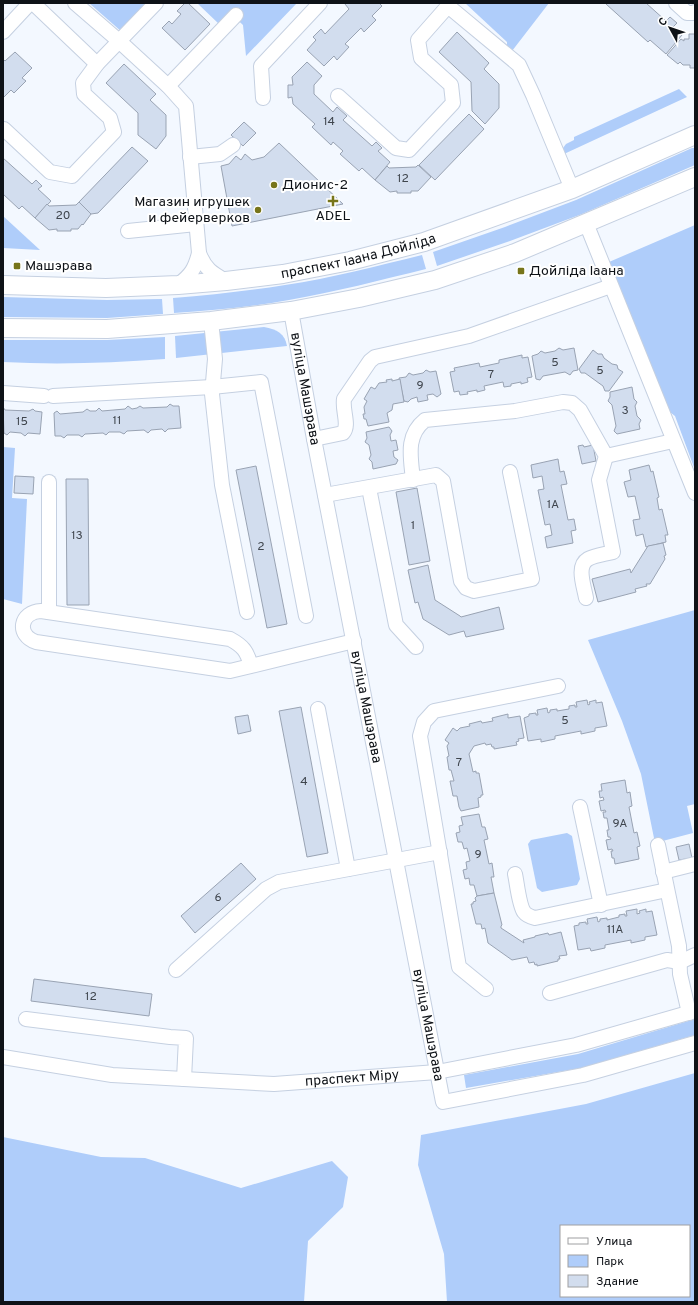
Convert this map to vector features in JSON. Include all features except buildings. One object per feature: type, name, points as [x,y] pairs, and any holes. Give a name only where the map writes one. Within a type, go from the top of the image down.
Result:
[{"type":"main road","name":"праспект Іаана Дойліда","points":[[3,285],[106,288],[178,285],[283,274],[350,261],[419,244],[572,189],[695,135]]},
{"type":"main road","points":[[3,328],[107,329],[211,321],[291,311],[359,298],[435,280],[515,253],[695,177]]},
{"type":"street","points":[[3,32],[31,3],[97,64]]},
{"type":"street","points":[[75,3],[168,86],[186,106],[199,253],[208,269],[226,281]]},
{"type":"street","points":[[4,129],[50,172],[72,176],[114,132],[110,118],[84,94],[83,83],[97,64],[156,3]]},
{"type":"street","points":[[263,98],[261,66],[320,3]]},
{"type":"street","points":[[676,3],[687,13],[695,12]]},
{"type":"street","points":[[338,96],[396,148],[409,150],[453,103],[451,85],[421,58],[418,40],[447,5],[519,65],[534,95],[572,189]]},
{"type":"street","points":[[168,86],[236,15]]},
{"type":"street","points":[[190,157],[220,154],[233,145]]},
{"type":"street","points":[[128,231],[196,224]]},
{"type":"street","points":[[586,224],[695,492]]},
{"type":"street","points":[[178,285],[192,271],[199,253]]},
{"type":"street","points":[[314,439],[342,433],[346,430],[343,405],[344,399],[370,361],[375,357],[469,336],[612,286]]},
{"type":"street","name":"вуліца Машэрава","points":[[291,311],[314,439],[443,1102],[583,1075],[695,1043]]},
{"type":"street","points":[[211,321],[215,359],[212,394],[222,485],[247,612]]},
{"type":"street","points":[[3,394],[48,396],[212,387],[261,382],[306,616]]},
{"type":"street","points":[[413,480],[410,446],[411,439],[425,420],[516,411],[563,402],[572,403],[580,410],[606,456],[599,480],[613,552],[589,558],[583,564],[581,572],[586,598]]},
{"type":"street","points":[[606,456],[673,441]]},
{"type":"street","points":[[326,495],[436,475],[443,481],[461,582],[466,588],[474,591],[532,579],[510,472]]},
{"type":"street","points":[[49,482],[49,612]]},
{"type":"street","points":[[369,488],[396,625],[416,648]]},
{"type":"street","points":[[251,666],[248,655],[241,645],[230,639],[35,611],[26,617],[23,627],[27,637],[36,642],[230,671],[251,666],[354,641]]},
{"type":"street","points":[[486,989],[459,967],[420,736],[424,722],[434,711],[558,686]]},
{"type":"street","points":[[318,709],[348,869]]},
{"type":"street","points":[[580,807],[601,905]]},
{"type":"street","points":[[658,845],[679,946],[680,974],[692,1012]]},
{"type":"street","points":[[176,970],[266,890],[279,882],[440,852]]},
{"type":"street","points":[[663,872],[695,864]]},
{"type":"street","points":[[515,874],[524,912],[529,917],[535,918],[667,890]]},
{"type":"street","points":[[550,993],[668,960],[680,962],[695,955]]},
{"type":"street","name":"праспект Міру","points":[[3,1057],[112,1075],[274,1084],[437,1072],[576,1045],[692,1012]]},
{"type":"street","points":[[26,1019],[170,1038],[186,1038],[184,1079]]},
{"type":"green space","points":[[89,3],[148,3],[122,32]]},
{"type":"green space","points":[[197,3],[297,3],[246,56],[243,25],[230,13],[219,24]]},
{"type":"green space","points":[[465,3],[549,3],[512,51],[507,46],[507,42]]},
{"type":"green space","points":[[679,89],[687,97],[564,154],[563,148],[566,144],[574,140],[574,137]]},
{"type":"green space","points":[[692,148],[695,148],[695,165],[582,214],[437,266],[433,252],[576,200]]},
{"type":"green space","points":[[3,216],[40,250],[3,248]]},
{"type":"green space","points":[[695,225],[695,470],[675,416],[666,409],[609,262]]},
{"type":"green space","points":[[422,255],[426,269],[358,286],[275,302],[232,308],[174,313],[173,298],[243,291],[303,282],[354,272]]},
{"type":"green space","points":[[3,297],[107,300],[162,299],[163,314],[107,318],[3,317]]},
{"type":"green space","points":[[264,327],[273,329],[280,333],[287,346],[176,358],[175,336]]},
{"type":"green space","points":[[165,337],[165,359],[84,363],[3,362],[3,340],[107,340]]},
{"type":"green space","points":[[3,447],[15,448],[12,498],[27,499],[22,604],[3,599]]},
{"type":"green space","points":[[695,610],[695,804],[687,806],[693,833],[655,843],[641,774],[622,721],[588,640]]},
{"type":"green space","points":[[567,833],[572,836],[580,879],[577,885],[542,892],[537,888],[528,844],[531,840]]},
{"type":"green space","points":[[695,1019],[695,1035],[581,1068],[466,1088],[464,1075],[578,1054]]},
{"type":"green space","points":[[695,1073],[695,1302],[447,1302],[444,1254],[418,1165],[421,1135],[586,1104]]},
{"type":"green space","points":[[3,1137],[101,1157],[145,1158],[241,1188],[332,1161],[348,1177],[343,1207],[308,1241],[304,1302],[3,1302]]},
{"type":"place","name":"Дионис-2","points":[[274,185]]},
{"type":"place","name":"ADEL","points":[[333,201]]},
{"type":"place","name":"Магазин игрушек и фейерверков","points":[[258,210]]},
{"type":"place","name":"Машэрава","points":[[17,266]]},
{"type":"place","name":"Дойліда Іаана","points":[[521,271]]}]
